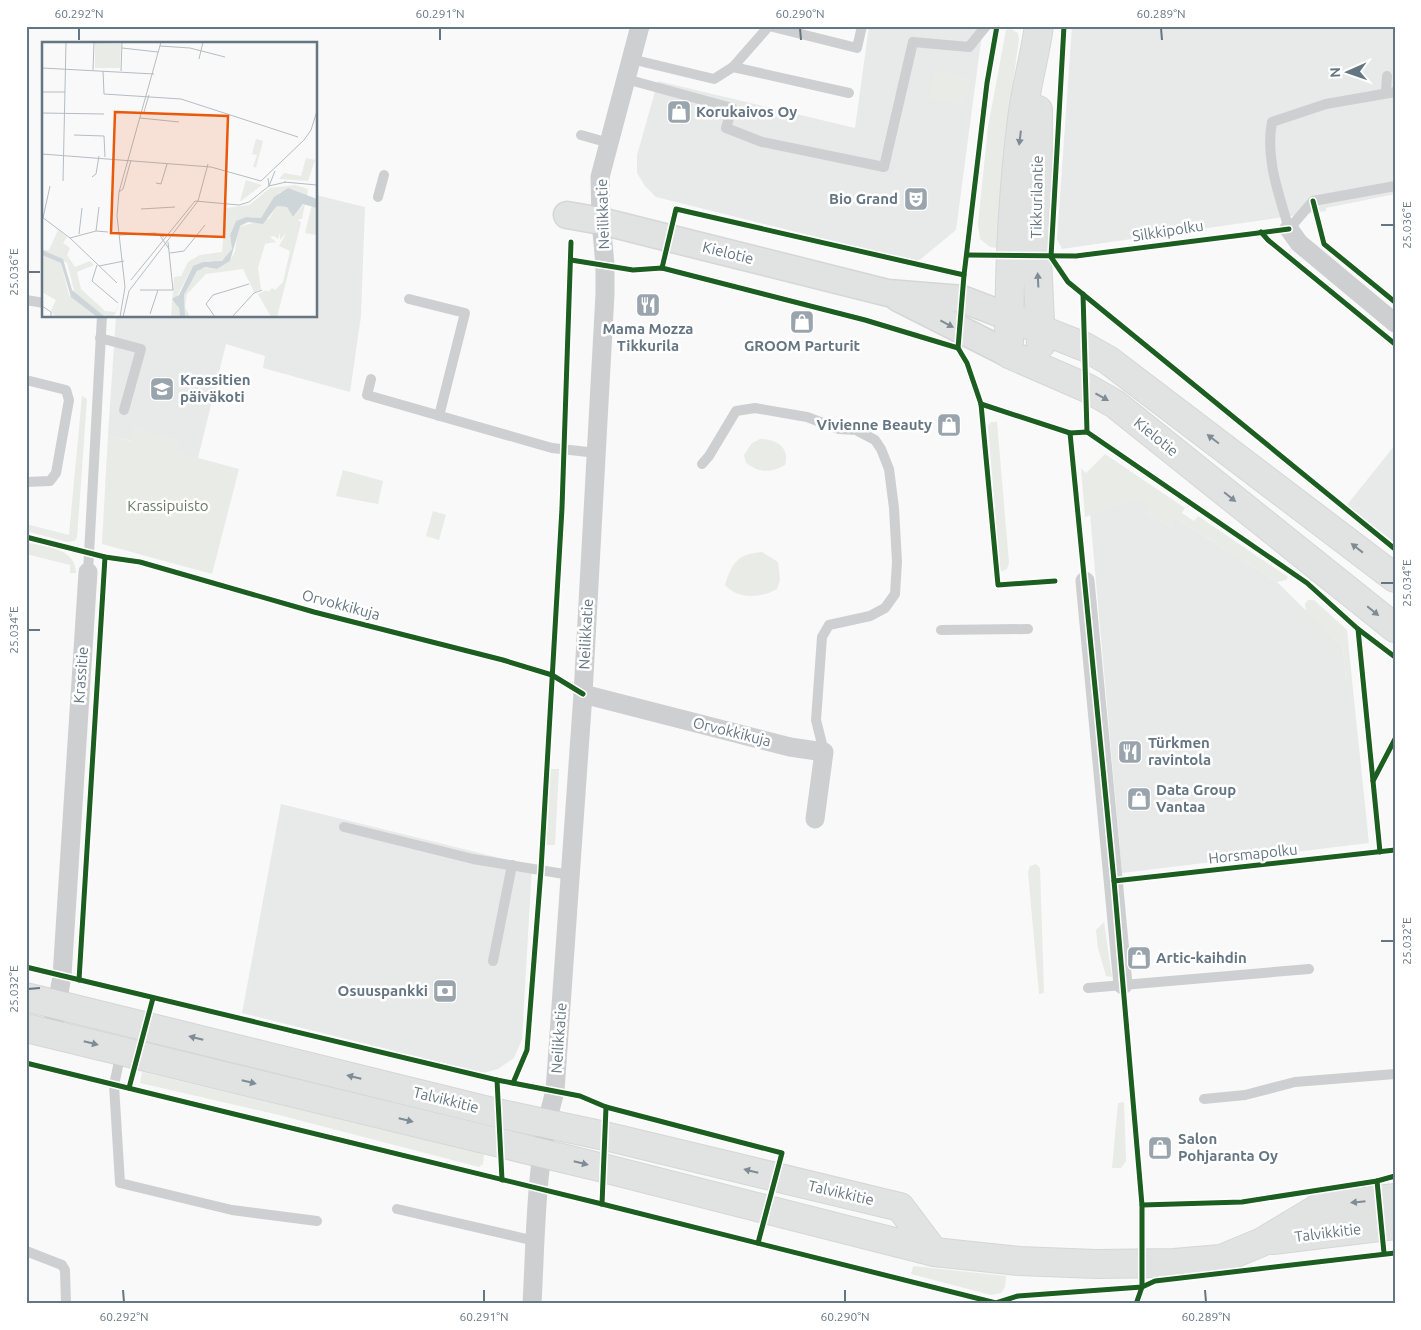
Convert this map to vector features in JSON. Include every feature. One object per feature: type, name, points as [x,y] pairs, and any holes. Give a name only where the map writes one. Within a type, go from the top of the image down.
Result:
[{"type":"main road","name":"Tikkurilantie","points":[[1009,354],[1009,256],[1017,164],[1025,98],[1039,26]]},
{"type":"main road","name":"Tikkurilantie","points":[[1034,56],[1039,123],[1036,257],[1042,368]]},
{"type":"main road","name":"Kielotie","points":[[1009,317],[1040,328],[1108,360],[1395,578]]},
{"type":"main road","name":"Kielotie","points":[[1009,354],[1115,404],[1395,628]]},
{"type":"main road","name":"Talvikkitie","points":[[26,997],[546,1124],[605,1136],[900,1207],[934,1252]]},
{"type":"main road","name":"Talvikkitie","points":[[26,1028],[542,1153],[934,1252],[1019,1261],[1096,1264],[1174,1263],[1221,1259],[1262,1242],[1322,1206],[1395,1198]]},
{"type":"main road","name":"Talvikkitie","points":[[1262,1242],[1395,1225]]},
{"type":"street","name":"Neilikkatie","points":[[532,1304],[542,1153],[546,1124],[555,1091],[583,694],[597,453],[605,265],[600,221],[600,177],[640,26]]},
{"type":"street","name":"Kielotie","points":[[568,215],[600,221],[888,292],[962,299],[1009,317]]},
{"type":"street","points":[[1289,229],[1299,243],[1395,323]]},
{"type":"street","name":"Kielotie","points":[[888,292],[1009,354]]},
{"type":"street","name":"Krassitie","points":[[52,1034],[58,1004],[88,572]]},
{"type":"street","points":[[1085,581],[1122,985]]},
{"type":"street","name":"Orvokkikuja","points":[[583,694],[790,746],[824,752]]},
{"type":"street","points":[[815,819],[824,752]]},
{"type":"lane","points":[[631,59],[714,79],[733,67],[769,26],[857,48],[862,26]]},
{"type":"lane","points":[[626,79],[732,108],[726,128],[762,142],[884,167],[913,42],[969,47],[986,26]]},
{"type":"lane","points":[[733,67],[849,93]]},
{"type":"lane","points":[[1289,229],[1273,173],[1269,148],[1272,122],[1326,104],[1391,92],[1387,76]]},
{"type":"lane","points":[[581,135],[609,143]]},
{"type":"lane","points":[[378,197],[384,175]]},
{"type":"lane","points":[[1289,229],[1313,201],[1395,186]]},
{"type":"lane","points":[[26,300],[42,304]]},
{"type":"lane","points":[[409,300],[464,313],[439,416]]},
{"type":"lane","name":"Krassitie","points":[[88,572],[102,318]]},
{"type":"lane","points":[[100,338],[141,350],[124,410]]},
{"type":"lane","points":[[371,379],[367,395],[558,450],[597,453]]},
{"type":"lane","points":[[26,380],[66,390],[69,400],[56,474],[50,481],[26,482]]},
{"type":"lane","points":[[702,464],[709,456],[736,410],[746,408],[794,414],[839,429],[862,432],[875,440],[881,450],[889,469],[894,508],[897,562],[895,594],[885,608],[870,616],[829,625],[822,637],[816,720],[824,752]]},
{"type":"lane","points":[[941,630],[1028,629]]},
{"type":"lane","points":[[344,827],[473,859],[570,875]]},
{"type":"lane","points":[[493,961],[512,865]]},
{"type":"lane","points":[[1088,988],[1309,969]]},
{"type":"lane","points":[[122,1050],[114,1085],[120,1183],[232,1210],[317,1221]]},
{"type":"lane","points":[[1204,1098],[1245,1095],[1296,1082],[1395,1074]]},
{"type":"lane","points":[[397,1209],[535,1241]]},
{"type":"lane","points":[[26,1251],[62,1265],[65,1270],[66,1304]]},
{"type":"shaded area","points":[[869,26],[983,26],[956,230],[917,262],[656,197],[645,186],[637,173],[637,155],[658,81],[855,128]]},
{"type":"shaded area","points":[[1072,26],[1395,26],[1395,194],[1326,208],[1326,211],[1062,249],[1057,239]]},
{"type":"shaded area","points":[[318,195],[365,207],[361,316],[350,392],[263,368],[265,356],[226,344],[198,458],[108,435],[116,318],[318,318]]},
{"type":"shaded area","points":[[1395,445],[1395,543],[1347,505]]},
{"type":"shaded area","points":[[1137,498],[1151,505],[1146,512],[1171,527],[1176,518],[1277,582],[1343,647],[1346,680],[1352,680],[1369,843],[1122,873],[1090,514]]},
{"type":"shaded area","points":[[281,804],[532,866],[522,1039],[514,1058],[498,1069],[483,1073],[242,1013]]},
{"type":"green space","points":[[1011,29],[1018,33],[1019,39],[1007,127],[997,248],[990,247],[980,239],[978,224],[988,127],[1006,30]]},
{"type":"green space","points":[[935,69],[971,79],[964,106],[928,97]]},
{"type":"green space","points":[[82,396],[87,399],[77,538],[74,541],[67,542],[26,531],[26,524],[69,535]]},
{"type":"green space","points":[[991,422],[997,422],[1009,563],[1007,569],[1000,572],[988,426]]},
{"type":"green space","name":"Krassipuisto","points":[[133,427],[179,439],[176,452],[239,469],[212,574],[102,544],[108,435],[130,441]]},
{"type":"green space","points":[[760,439],[776,442],[784,449],[785,465],[765,471],[756,469],[746,463],[744,455],[752,443]]},
{"type":"green space","points":[[1105,454],[1185,508],[1182,513],[1194,521],[1198,516],[1288,577],[1286,580],[1277,582],[1176,518],[1171,527],[1146,512],[1150,505],[1137,498],[1085,517],[1081,468],[1086,473]]},
{"type":"green space","points":[[343,470],[383,481],[378,504],[336,496]]},
{"type":"green space","points":[[433,511],[446,515],[439,540],[426,536]]},
{"type":"green space","points":[[26,542],[51,547],[65,554],[71,558],[75,565],[76,573],[70,573],[70,565],[26,554]]},
{"type":"green space","points":[[762,552],[778,562],[780,580],[777,589],[757,596],[750,596],[737,593],[725,585],[730,570],[737,561],[747,555]]},
{"type":"green space","points":[[1308,600],[1314,600],[1347,630],[1352,680],[1346,680],[1343,647],[1306,611],[1305,604]]},
{"type":"green space","points":[[550,769],[559,769],[555,845],[546,845]]},
{"type":"green space","points":[[1036,864],[1040,868],[1044,993],[1039,994],[1028,872],[1030,866]]},
{"type":"green space","points":[[1104,922],[1112,977],[1106,976],[1098,948],[1096,930]]},
{"type":"green space","points":[[142,1072],[480,1153],[484,1155],[483,1164],[479,1167],[279,1115],[140,1083]]},
{"type":"green space","points":[[1124,1102],[1126,1161],[1121,1168],[1112,1168],[1118,1103]]},
{"type":"green space","points":[[913,1266],[1006,1276],[1005,1287],[1001,1293],[991,1295],[911,1274]]},
{"type":"cycle path","points":[[997,26],[987,83],[964,275],[958,348],[967,363],[981,404],[998,585],[1055,581]]},
{"type":"cycle path","points":[[1064,26],[1051,257],[1068,282],[1395,549]]},
{"type":"cycle path","points":[[1313,201],[1324,244],[1395,302]]},
{"type":"cycle path","points":[[662,268],[676,209],[964,275]]},
{"type":"cycle path","name":"Silkkipolku","points":[[968,255],[1076,256],[1289,229]]},
{"type":"cycle path","points":[[1261,232],[1268,240],[1395,344]]},
{"type":"cycle path","points":[[513,1083],[527,1050],[541,870],[562,508],[571,242]]},
{"type":"cycle path","points":[[571,260],[633,270],[662,268],[865,320],[958,348]]},
{"type":"cycle path","points":[[1083,294],[1087,432]]},
{"type":"cycle path","points":[[981,404],[1070,433],[1087,432],[1307,583],[1358,629],[1395,657]]},
{"type":"cycle path","points":[[1070,433],[1114,881],[1142,1205],[1142,1287],[1136,1304]]},
{"type":"cycle path","points":[[26,537],[105,557],[140,562],[314,612],[503,660],[552,675],[583,694]]},
{"type":"cycle path","points":[[79,980],[105,557]]},
{"type":"cycle path","points":[[1358,629],[1373,781]]},
{"type":"cycle path","points":[[1380,852],[1373,781],[1395,739]]},
{"type":"cycle path","name":"Horsmapolku","points":[[1114,881],[1395,850]]},
{"type":"cycle path","points":[[26,967],[497,1080],[580,1096],[606,1107],[782,1153],[758,1243]]},
{"type":"cycle path","points":[[129,1088],[153,998]]},
{"type":"cycle path","points":[[26,1063],[996,1303],[1018,1296],[1142,1287],[1155,1281],[1395,1253]]},
{"type":"cycle path","points":[[497,1080],[502,1180]]},
{"type":"cycle path","points":[[602,1204],[606,1107]]},
{"type":"cycle path","points":[[1384,1253],[1377,1181],[1395,1176]]},
{"type":"cycle path","points":[[1142,1205],[1242,1202],[1377,1181]]},
{"type":"place","name":"Korukaivos Oy","points":[[679,112]]},
{"type":"place","name":"Bio Grand","points":[[916,199]]},
{"type":"place","name":"Mama Mozza Tikkurila","points":[[648,305]]},
{"type":"place","name":"GROOM Parturit","points":[[802,322]]},
{"type":"place","name":"Krassitien päiväkoti","points":[[162,389]]},
{"type":"place","name":"Vivienne Beauty","points":[[949,425]]},
{"type":"place","name":"Türkmen ravintola","points":[[1130,752]]},
{"type":"place","name":"Data Group Vantaa","points":[[1139,799]]},
{"type":"place","name":"Artic-kaihdin","points":[[1139,958]]},
{"type":"place","name":"Osuuspankki","points":[[445,991]]},
{"type":"place","name":"Salon Pohjaranta Oy","points":[[1160,1148]]}]
